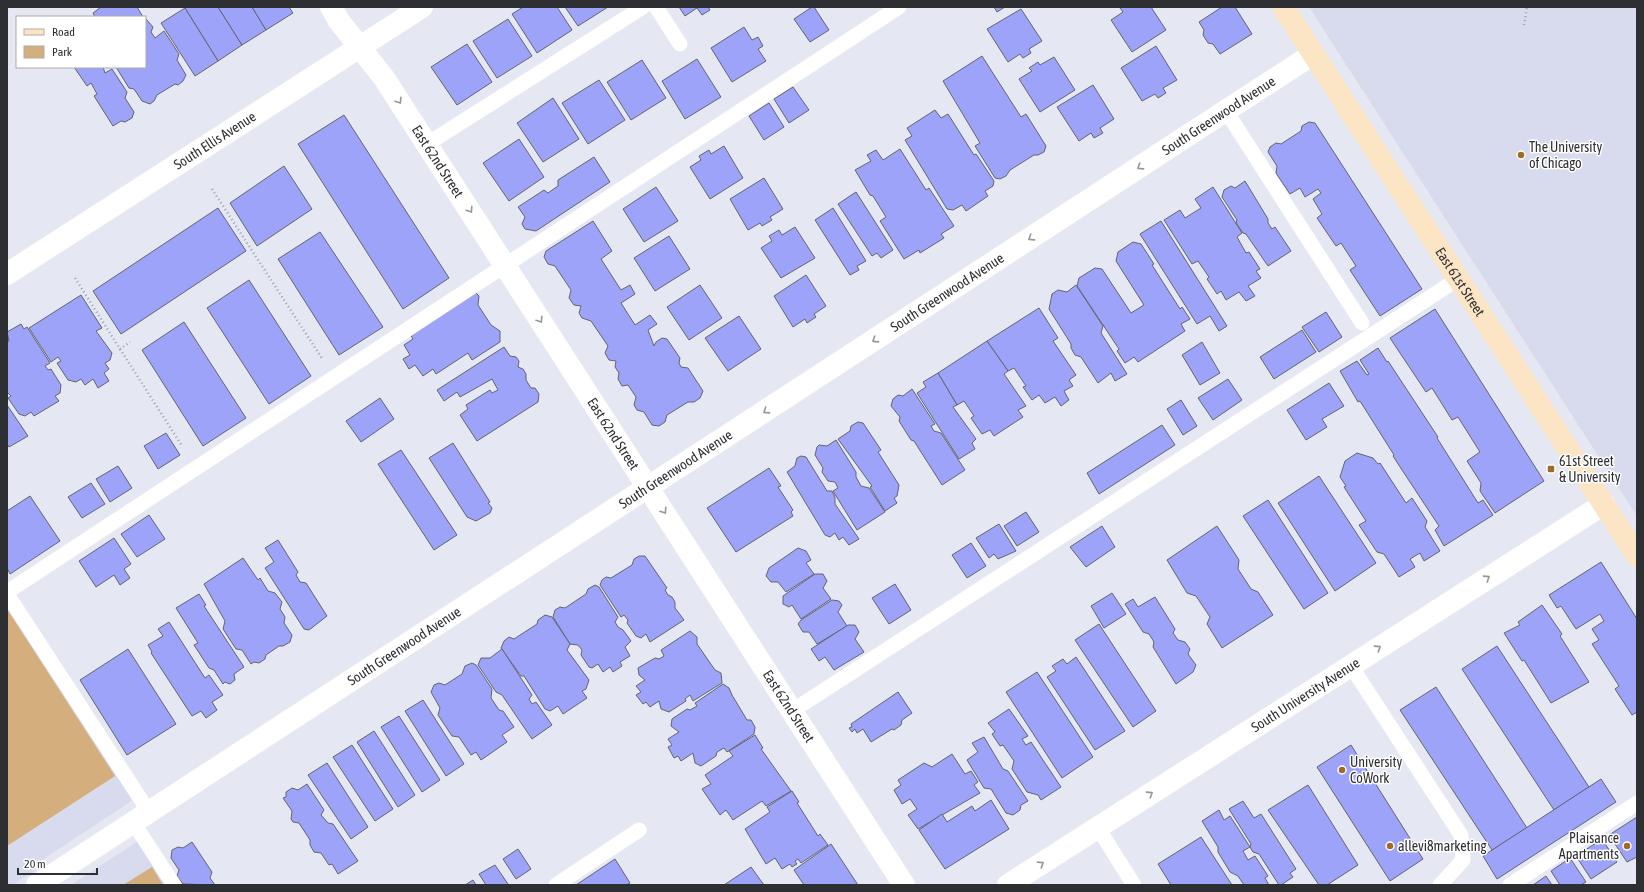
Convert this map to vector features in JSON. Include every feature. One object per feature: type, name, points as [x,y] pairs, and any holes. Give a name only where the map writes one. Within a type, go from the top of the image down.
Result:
[{"type":"street","name":"East 62nd Street","points":[[330,7],[378,69],[904,885]]},
{"type":"street","name":"South Ellis Avenue","points":[[7,274],[422,7]]},
{"type":"street","name":"East 61st Street","points":[[1283,7],[1637,556]]},
{"type":"street","name":"South Greenwood Avenue","points":[[37,885],[1313,54]]},
{"type":"street","name":"South University Avenue","points":[[1008,885],[1604,504]]},
{"type":"lane","points":[[427,144],[643,7]]},
{"type":"lane","points":[[656,7],[680,44]]},
{"type":"lane","points":[[174,885],[141,817],[7,593],[899,7]]},
{"type":"lane","points":[[1226,111],[1362,323]]},
{"type":"lane","points":[[792,711],[1458,279]]},
{"type":"lane","points":[[1351,666],[1461,835],[1463,860],[1440,885]]},
{"type":"lane","points":[[1510,885],[1637,803]]},
{"type":"lane","points":[[1098,828],[1134,885]]},
{"type":"lane","points":[[556,885],[640,830]]},
{"type":"path","points":[[1524,25],[1527,7]]},
{"type":"path","points":[[212,189],[326,363]]},
{"type":"path","points":[[75,278],[182,446]]},
{"type":"path","points":[[120,349],[130,342]]},
{"type":"shaded area","name":"The University of Chicago","points":[[1309,7],[1637,7],[1637,516]]},
{"type":"shaded area","points":[[7,594],[139,796],[39,862],[35,871],[12,885],[7,885]]},
{"type":"shaded area","points":[[143,838],[174,885],[71,885]]},
{"type":"green space","points":[[7,609],[115,776],[7,846]]},
{"type":"green space","points":[[152,867],[163,885],[123,885]]},
{"type":"building","points":[[101,7],[137,7],[142,16],[94,16],[93,13]]},
{"type":"building","points":[[218,7],[242,45],[218,61],[185,8]]},
{"type":"building","points":[[218,7],[252,7],[266,30],[242,45]]},
{"type":"building","points":[[252,7],[289,7],[293,13],[266,30]]},
{"type":"building","points":[[523,7],[557,7],[572,30],[537,53],[512,14]]},
{"type":"building","points":[[565,7],[608,7],[578,26]]},
{"type":"building","points":[[679,7],[708,7],[710,10],[702,15],[697,8],[685,16]]},
{"type":"building","points":[[814,7],[829,30],[810,42],[794,19]]},
{"type":"building","points":[[994,7],[1005,7],[997,12]]},
{"type":"building","points":[[1151,7],[1166,30],[1132,52],[1111,20],[1123,12],[1120,8]]},
{"type":"building","points":[[1222,7],[1235,7],[1252,34],[1220,54],[1213,44],[1208,43],[1203,35],[1204,30],[1199,22]]},
{"type":"building","points":[[185,8],[218,61],[195,76],[161,23]]},
{"type":"building","points":[[1021,9],[1042,41],[1029,49],[1031,53],[1023,58],[1020,54],[1008,62],[987,29]]},
{"type":"building","points":[[146,19],[153,27],[151,32],[155,38],[164,31],[179,54],[177,60],[186,75],[183,81],[157,95],[154,101],[150,104],[142,101],[134,89],[129,88],[117,68],[146,68]]},
{"type":"building","points":[[508,19],[532,56],[497,78],[473,41]]},
{"type":"building","points":[[744,27],[752,40],[758,37],[763,46],[758,49],[766,61],[732,82],[711,48]]},
{"type":"building","points":[[467,44],[492,82],[457,105],[431,67]]},
{"type":"building","points":[[1156,46],[1177,80],[1163,88],[1166,93],[1158,98],[1155,94],[1142,101],[1121,68]]},
{"type":"building","points":[[982,56],[1021,117],[1026,114],[1046,146],[1044,152],[1034,155],[1010,170],[1006,176],[1000,179],[995,178],[975,146],[980,143],[943,81]]},
{"type":"building","points":[[1054,57],[1075,90],[1040,112],[1019,79],[1032,71],[1029,68],[1038,62],[1040,65]]},
{"type":"building","points":[[697,59],[721,97],[685,119],[662,81]]},
{"type":"building","points":[[642,60],[666,98],[631,120],[607,82]]},
{"type":"building","points":[[75,68],[103,68],[105,73],[112,69],[127,92],[125,98],[134,112],[132,118],[125,122],[121,121],[113,126],[94,96],[97,94],[91,83],[87,86]]},
{"type":"building","points":[[599,80],[625,120],[588,144],[562,103]]},
{"type":"building","points":[[1093,85],[1114,119],[1100,128],[1103,133],[1094,138],[1091,133],[1079,141],[1057,107]]},
{"type":"building","points":[[793,87],[809,110],[789,123],[774,99]]},
{"type":"building","points":[[553,98],[579,139],[543,162],[517,123]]},
{"type":"building","points":[[769,103],[784,127],[764,140],[749,116]]},
{"type":"building","points":[[935,110],[941,118],[948,114],[974,155],[976,154],[994,181],[993,186],[985,191],[988,196],[966,211],[962,205],[953,210],[947,209],[905,140],[912,136],[907,128]]},
{"type":"building","points":[[344,115],[449,278],[403,309],[298,144]]},
{"type":"building","points":[[1309,122],[1315,123],[1422,289],[1380,316],[1350,270],[1356,266],[1341,243],[1336,246],[1317,218],[1322,214],[1313,199],[1321,193],[1318,189],[1305,197],[1300,188],[1290,194],[1276,173],[1277,166],[1268,152],[1270,147],[1276,143],[1281,144],[1301,131],[1302,126]]},
{"type":"building","points":[[519,139],[544,177],[509,201],[483,163]]},
{"type":"building","points":[[724,146],[743,178],[710,199],[690,167],[701,160],[699,156],[709,150],[711,154]]},
{"type":"building","points":[[900,149],[926,190],[929,188],[954,226],[941,234],[944,238],[920,253],[919,250],[904,259],[880,221],[886,217],[873,196],[870,195],[855,170],[871,161],[867,155],[876,150],[883,160]]},
{"type":"building","points":[[594,157],[610,182],[536,231],[525,229],[522,224],[525,217],[518,207],[544,190],[548,193],[558,186],[558,180]]},
{"type":"building","points":[[284,166],[312,209],[257,246],[230,203]]},
{"type":"building","points":[[764,178],[783,209],[770,217],[772,220],[762,226],[760,223],[748,230],[730,199]]},
{"type":"building","points":[[1245,181],[1268,219],[1268,223],[1272,229],[1275,227],[1291,251],[1268,266],[1246,234],[1243,233],[1236,223],[1237,220],[1222,197],[1224,190],[1231,186],[1235,188]]},
{"type":"building","points":[[656,187],[678,221],[644,242],[623,209]]},
{"type":"building","points":[[1213,187],[1242,233],[1237,237],[1246,253],[1249,252],[1260,269],[1256,271],[1261,278],[1248,286],[1255,296],[1246,301],[1239,292],[1226,300],[1221,291],[1217,294],[1207,279],[1209,277],[1198,261],[1192,264],[1164,220],[1180,210],[1185,218],[1201,208],[1195,199]]},
{"type":"building","points":[[856,192],[893,250],[881,258],[877,253],[872,256],[838,204]]},
{"type":"building","points":[[218,208],[246,251],[121,334],[93,291]]},
{"type":"building","points":[[833,208],[866,261],[857,266],[859,270],[850,275],[815,220]]},
{"type":"building","points":[[593,221],[612,251],[601,259],[621,290],[630,285],[635,294],[621,303],[635,325],[650,315],[657,324],[648,330],[654,346],[656,342],[662,338],[667,339],[680,358],[679,363],[681,367],[688,368],[703,391],[700,398],[694,402],[688,402],[667,415],[665,422],[659,426],[652,425],[644,412],[637,410],[634,405],[636,397],[628,385],[622,386],[618,379],[619,373],[615,367],[616,361],[609,360],[605,353],[608,346],[591,321],[582,318],[579,313],[581,306],[574,305],[569,298],[571,290],[555,266],[548,264],[544,257],[546,251]]},
{"type":"building","points":[[1161,221],[1227,326],[1219,331],[1210,316],[1197,324],[1140,234]]},
{"type":"building","points":[[795,227],[815,258],[781,278],[761,248],[772,241],[769,236],[779,230],[782,235]]},
{"type":"building","points":[[320,232],[383,327],[339,355],[278,259]]},
{"type":"building","points":[[669,236],[690,269],[655,291],[634,258]]},
{"type":"building","points":[[1133,242],[1141,244],[1154,264],[1152,265],[1180,309],[1182,307],[1190,319],[1181,324],[1185,331],[1138,362],[1134,357],[1125,363],[1117,351],[1119,349],[1077,286],[1079,278],[1095,268],[1102,269],[1131,313],[1144,305],[1116,261],[1118,252]]},
{"type":"building","points":[[806,275],[826,306],[814,314],[816,317],[807,323],[805,319],[793,327],[774,296]]},
{"type":"building","points":[[249,280],[311,376],[269,404],[207,308]]},
{"type":"building","points":[[700,285],[722,318],[689,340],[667,307]]},
{"type":"building","points":[[1076,285],[1103,326],[1101,333],[1127,374],[1115,381],[1111,373],[1098,383],[1081,357],[1075,355],[1071,348],[1071,344],[1049,309],[1052,294],[1058,290],[1067,292]]},
{"type":"building","points":[[475,292],[479,296],[478,305],[491,325],[500,331],[500,342],[472,360],[468,353],[436,374],[433,369],[423,376],[415,365],[409,369],[403,359],[410,355],[404,345],[413,339],[409,332]]},
{"type":"building","points":[[81,295],[102,328],[96,331],[112,353],[110,360],[105,363],[109,369],[104,373],[109,381],[98,388],[93,379],[85,385],[81,379],[76,382],[68,380],[57,363],[61,361],[58,357],[51,362],[29,328]]},
{"type":"building","points":[[1039,308],[1058,338],[1053,341],[1076,375],[1069,380],[1073,386],[1064,391],[1069,400],[1061,406],[1055,397],[1045,403],[1039,395],[1032,400],[1023,387],[1026,386],[1014,368],[1008,371],[987,341]]},
{"type":"building","points":[[1435,309],[1544,481],[1495,513],[1480,491],[1481,483],[1467,461],[1480,452],[1458,417],[1452,420],[1432,388],[1426,392],[1390,338]]},
{"type":"building","points":[[1326,312],[1342,337],[1319,352],[1302,327]]},
{"type":"building","points":[[739,316],[761,349],[728,371],[705,338]]},
{"type":"building","points":[[184,322],[246,418],[203,446],[142,350]]},
{"type":"building","points":[[21,324],[24,329],[27,327],[50,363],[45,366],[48,370],[51,369],[61,385],[60,393],[55,396],[59,401],[34,416],[31,412],[25,416],[19,414],[8,398],[11,396],[7,392],[7,342],[9,341],[7,332]]},
{"type":"building","points":[[1302,330],[1316,352],[1274,379],[1260,357]]},
{"type":"building","points":[[987,341],[1008,371],[1004,374],[1026,406],[1018,410],[1023,417],[994,436],[990,430],[982,434],[971,418],[974,416],[964,401],[957,405],[938,373]]},
{"type":"building","points":[[1202,342],[1220,373],[1200,385],[1182,355]]},
{"type":"building","points":[[504,347],[510,356],[516,357],[519,361],[518,367],[523,369],[526,374],[526,380],[531,388],[535,388],[539,394],[538,402],[477,441],[460,415],[468,409],[466,405],[490,390],[492,393],[498,390],[492,379],[460,397],[457,392],[444,401],[437,390]]},
{"type":"building","points":[[1378,348],[1438,437],[1437,438],[1478,503],[1483,500],[1493,515],[1444,546],[1435,530],[1439,526],[1393,456],[1394,455],[1360,401],[1358,402],[1340,371],[1357,361],[1367,375],[1369,374],[1360,360]]},
{"type":"building","points":[[938,373],[957,405],[953,407],[976,439],[972,443],[975,449],[959,459],[917,393],[926,387],[923,382]]},
{"type":"building","points":[[1228,379],[1242,400],[1213,420],[1198,398]]},
{"type":"building","points":[[1329,383],[1344,406],[1322,419],[1327,427],[1306,440],[1287,410]]},
{"type":"building","points":[[912,389],[935,424],[931,426],[934,431],[941,433],[965,470],[942,485],[914,441],[911,440],[899,421],[900,417],[891,406],[893,399],[898,395],[903,396]]},
{"type":"building","points":[[380,398],[394,419],[361,442],[346,421]]},
{"type":"building","points":[[1181,400],[1197,426],[1183,435],[1167,409]]},
{"type":"building","points":[[7,405],[28,436],[9,447],[7,444]]},
{"type":"building","points":[[858,422],[863,423],[881,450],[878,452],[899,485],[897,496],[894,498],[897,503],[885,511],[870,487],[872,486],[838,439],[850,431],[851,426]]},
{"type":"building","points":[[1162,425],[1175,445],[1099,494],[1087,473]]},
{"type":"building","points":[[166,433],[180,455],[158,469],[144,446]]},
{"type":"building","points":[[836,440],[856,472],[856,477],[861,486],[869,488],[885,512],[857,530],[833,491],[838,488],[835,482],[828,481],[822,472],[823,468],[815,455],[819,445],[827,446]]},
{"type":"building","points":[[453,443],[490,502],[488,503],[492,508],[490,513],[476,521],[467,517],[429,458]]},
{"type":"building","points":[[401,450],[457,535],[434,550],[378,464]]},
{"type":"building","points":[[1357,453],[1373,458],[1378,464],[1380,463],[1406,503],[1412,498],[1427,521],[1425,527],[1440,551],[1424,561],[1420,553],[1410,559],[1415,567],[1399,577],[1384,554],[1377,552],[1359,525],[1366,521],[1344,487],[1346,486],[1340,477],[1345,461]]},
{"type":"building","points":[[801,456],[806,457],[827,491],[832,491],[835,497],[835,504],[859,539],[849,545],[843,537],[839,540],[835,533],[830,537],[825,535],[787,472],[795,466],[797,458]]},
{"type":"building","points":[[118,466],[132,488],[110,502],[96,479]]},
{"type":"building","points":[[769,468],[781,486],[778,487],[793,510],[791,512],[793,516],[736,552],[707,508]]},
{"type":"building","points":[[1319,476],[1376,563],[1335,591],[1278,503]]},
{"type":"building","points":[[91,483],[105,504],[82,518],[68,497]]},
{"type":"building","points":[[30,496],[60,541],[10,574],[7,568],[7,511]]},
{"type":"building","points":[[1268,500],[1328,593],[1304,609],[1243,516]]},
{"type":"building","points":[[1026,512],[1039,532],[1017,546],[1004,526]]},
{"type":"building","points":[[149,515],[165,539],[137,557],[121,534]]},
{"type":"building","points":[[999,524],[1016,551],[998,559],[994,554],[989,558],[976,538]]},
{"type":"building","points":[[1102,526],[1115,547],[1086,567],[1070,547]]},
{"type":"building","points":[[1217,526],[1239,560],[1238,569],[1251,589],[1258,592],[1273,615],[1222,648],[1207,624],[1210,617],[1196,596],[1187,593],[1167,560]]},
{"type":"building","points":[[114,538],[131,564],[124,569],[130,578],[120,585],[114,575],[96,587],[79,561]]},
{"type":"building","points":[[278,540],[298,572],[296,575],[300,582],[306,583],[327,616],[309,630],[304,629],[265,568],[274,562],[265,548]]},
{"type":"building","points":[[971,543],[986,566],[967,578],[952,555]]},
{"type":"building","points":[[798,548],[806,551],[811,560],[806,563],[814,574],[786,592],[778,582],[771,582],[766,576],[769,568]]},
{"type":"building","points":[[639,556],[645,556],[667,588],[665,590],[668,595],[672,597],[675,602],[675,608],[684,620],[650,642],[646,634],[641,638],[636,636],[627,623],[628,620],[624,615],[621,617],[600,585],[602,580],[606,577],[611,578],[632,565],[634,559]]},
{"type":"building","points":[[243,558],[258,580],[260,578],[268,591],[275,593],[282,602],[280,609],[285,617],[284,623],[292,635],[290,642],[283,646],[279,646],[266,655],[265,659],[259,663],[254,662],[251,664],[242,650],[236,649],[223,629],[225,621],[204,584]]},
{"type":"building","points":[[1601,562],[1637,619],[1637,712],[1632,715],[1615,689],[1619,686],[1592,644],[1599,640],[1592,629],[1604,621],[1600,614],[1576,629],[1561,606],[1557,608],[1549,595]]},
{"type":"building","points":[[815,574],[823,574],[827,581],[823,588],[831,599],[801,619],[792,605],[789,607],[783,604],[783,596]]},
{"type":"building","points":[[895,584],[911,610],[889,624],[872,598]]},
{"type":"building","points":[[595,585],[599,587],[618,617],[615,622],[618,627],[623,630],[631,641],[625,647],[630,656],[620,662],[622,666],[613,672],[610,667],[603,672],[598,664],[592,668],[589,667],[581,655],[582,650],[578,645],[570,644],[553,617],[555,610],[560,607],[565,608],[586,594],[588,589]]},
{"type":"building","points":[[1112,593],[1126,614],[1104,628],[1091,606]]},
{"type":"building","points":[[199,594],[206,605],[204,606],[244,667],[234,674],[235,680],[230,684],[225,682],[223,684],[214,670],[209,668],[194,645],[198,643],[176,608]]},
{"type":"building","points":[[1155,597],[1175,629],[1173,633],[1178,640],[1185,642],[1190,649],[1188,654],[1196,665],[1193,672],[1176,684],[1153,647],[1154,642],[1149,634],[1143,632],[1125,604],[1133,599],[1138,607]]},
{"type":"building","points":[[832,600],[839,601],[842,605],[838,612],[847,626],[817,644],[809,632],[803,632],[798,624],[801,620]]},
{"type":"building","points":[[1542,605],[1562,634],[1560,636],[1589,682],[1551,703],[1524,660],[1522,661],[1504,633],[1520,625],[1518,622]]},
{"type":"building","points":[[545,615],[552,617],[570,644],[567,650],[589,680],[586,689],[582,691],[587,698],[563,714],[558,706],[550,711],[545,709],[524,676],[521,676],[501,648],[504,641],[509,637],[514,639],[537,624],[538,620]]},
{"type":"building","points":[[169,622],[205,678],[209,675],[223,695],[212,702],[217,710],[206,718],[201,711],[192,716],[151,653],[152,652],[148,645],[163,636],[158,629]]},
{"type":"building","points":[[1099,624],[1156,711],[1133,727],[1075,640]]},
{"type":"building","points":[[848,625],[855,625],[859,632],[855,639],[864,652],[834,670],[825,657],[819,661],[811,649]]},
{"type":"building","points":[[690,631],[697,637],[697,644],[715,670],[721,673],[722,683],[693,701],[690,695],[685,699],[686,701],[669,712],[661,709],[659,701],[650,707],[646,702],[643,704],[636,695],[641,692],[636,686],[645,680],[639,675],[638,668],[655,658],[659,659],[664,656],[661,650]]},
{"type":"building","points":[[1497,646],[1589,787],[1554,810],[1462,669]]},
{"type":"building","points":[[128,649],[176,724],[127,755],[80,680]]},
{"type":"building","points":[[502,649],[532,695],[529,699],[532,704],[536,702],[552,725],[532,739],[502,695],[496,692],[478,665],[481,658],[490,658]]},
{"type":"building","points":[[1076,657],[1125,731],[1095,750],[1047,677],[1056,671],[1052,666],[1063,659],[1067,664]]},
{"type":"building","points":[[472,663],[476,665],[492,689],[491,698],[499,710],[503,711],[514,727],[502,735],[507,742],[481,760],[476,752],[471,755],[459,737],[452,736],[438,715],[440,708],[431,692],[434,685],[439,683],[445,685],[462,674],[465,666]]},
{"type":"building","points":[[1037,672],[1093,757],[1062,778],[1006,692]]},
{"type":"building","points":[[723,684],[729,688],[747,720],[751,720],[755,727],[754,734],[727,752],[724,748],[717,752],[716,756],[701,766],[695,763],[693,753],[681,761],[678,756],[674,758],[668,747],[672,745],[668,739],[679,732],[671,726],[672,719],[687,709],[690,710],[697,706],[695,703]]},
{"type":"building","points":[[1436,687],[1527,828],[1492,850],[1400,710]]},
{"type":"building","points":[[898,692],[912,713],[902,720],[901,725],[871,742],[863,729],[857,733],[855,729],[852,732],[849,728],[852,727],[851,724]]},
{"type":"building","points":[[423,700],[464,764],[446,776],[405,711]]},
{"type":"building","points":[[1009,709],[1028,736],[1022,739],[1026,745],[1031,742],[1061,787],[1041,800],[1038,795],[1027,792],[1012,769],[1014,761],[1003,745],[1000,746],[992,734],[995,732],[988,723]]},
{"type":"building","points":[[399,716],[440,780],[422,792],[381,727]]},
{"type":"building","points":[[374,731],[415,795],[398,807],[357,742]]},
{"type":"building","points":[[755,735],[763,748],[761,749],[791,791],[766,806],[762,801],[733,820],[726,810],[720,815],[702,789],[711,784],[705,775],[733,756],[729,751]]},
{"type":"building","points":[[984,737],[1003,769],[1008,771],[1028,801],[1021,805],[1020,810],[1013,815],[1006,813],[991,789],[984,788],[967,760],[978,752],[972,743]]},
{"type":"building","points":[[352,745],[393,809],[375,821],[333,757]]},
{"type":"building","points":[[1351,745],[1423,859],[1390,881],[1317,767]]},
{"type":"building","points":[[952,754],[965,774],[971,771],[978,782],[974,785],[980,793],[918,829],[908,815],[917,809],[910,799],[902,804],[894,790],[901,785],[898,780],[924,763],[932,767]]},
{"type":"building","points":[[327,763],[368,827],[351,839],[308,775]]},
{"type":"building","points":[[1601,779],[1616,802],[1497,879],[1483,856]]},
{"type":"building","points":[[307,784],[324,810],[321,815],[328,823],[333,824],[358,861],[338,874],[332,864],[329,865],[321,853],[314,852],[310,845],[310,840],[299,823],[293,822],[291,819],[292,811],[283,798],[286,797],[286,792],[292,788],[298,790]]},
{"type":"building","points":[[1308,785],[1358,865],[1327,885],[1319,885],[1268,810]]},
{"type":"building","points":[[792,791],[799,802],[797,803],[818,836],[820,834],[828,845],[801,863],[798,859],[795,861],[797,864],[792,867],[790,864],[782,869],[775,858],[766,864],[745,829],[770,812],[767,807]]},
{"type":"building","points":[[991,800],[1009,829],[945,869],[919,830],[942,814],[947,822],[972,806],[975,811]]},
{"type":"building","points":[[1243,801],[1254,818],[1261,814],[1296,869],[1290,873],[1293,877],[1281,885],[1279,885],[1259,854],[1253,852],[1250,847],[1251,844],[1229,809]]},
{"type":"building","points":[[1219,810],[1224,820],[1230,816],[1250,847],[1243,851],[1248,860],[1255,856],[1268,876],[1265,878],[1269,885],[1244,885],[1238,876],[1230,872],[1218,852],[1218,847],[1202,821]]},
{"type":"building","name":"Plaisance Apartments","points":[[1637,817],[1637,857],[1627,862],[1609,835]]},
{"type":"building","points":[[1201,837],[1232,885],[1171,885],[1158,864]]},
{"type":"building","points":[[1602,839],[1617,862],[1591,879],[1576,856]]},
{"type":"building","points":[[192,842],[212,872],[210,878],[215,885],[183,884],[177,876],[179,870],[171,858],[172,850],[178,847],[183,848]]},
{"type":"building","points":[[831,844],[858,885],[804,885],[794,870]]},
{"type":"building","points":[[518,849],[531,869],[516,879],[503,859]]},
{"type":"building","points":[[1570,858],[1586,882],[1581,885],[1560,885],[1551,871]]},
{"type":"building","points":[[615,859],[630,883],[626,885],[576,885]]},
{"type":"building","points":[[495,865],[508,884],[507,885],[486,885],[479,874]]},
{"type":"building","points":[[751,867],[764,885],[724,885]]},
{"type":"building","points":[[1546,876],[1552,885],[1533,885]]},
{"type":"building","points":[[473,880],[476,885],[465,885]]},
{"type":"place","name":"The University of Chicago","points":[[1521,155]]},
{"type":"place","name":"61st Street & University","points":[[1551,469]]},
{"type":"place","name":"University CoWork","points":[[1342,770]]},
{"type":"place","name":"allevi8marketing","points":[[1390,846]]},
{"type":"place","name":"Plaisance Apartments","points":[[1627,846]]}]
